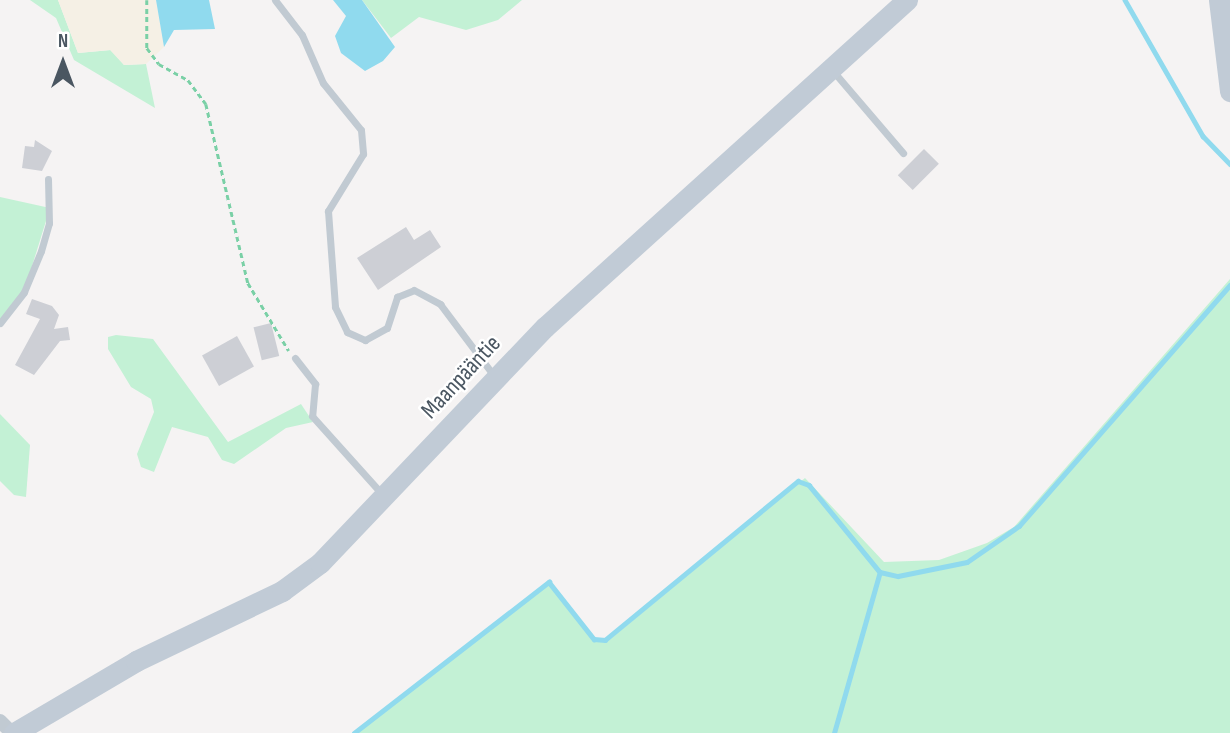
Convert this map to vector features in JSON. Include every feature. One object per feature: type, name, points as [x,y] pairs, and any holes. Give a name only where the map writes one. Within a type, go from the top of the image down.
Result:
[{"type":"street","name":"Maanpääntie","points":[[13,733],[136,661],[282,591],[384,497],[545,327],[834,71],[907,0]]},
{"type":"street","points":[[1219,0],[1230,91]]},
{"type":"street","points":[[0,721],[13,733]]},
{"type":"lane","points":[[275,0],[302,35],[323,83],[361,130],[363,155],[328,211],[335,307],[347,332],[365,340],[387,328],[397,297],[414,290],[440,304],[496,378]]},
{"type":"lane","points":[[834,71],[903,153]]},
{"type":"lane","points":[[0,323],[24,292],[41,251],[50,223],[48,179]]},
{"type":"lane","points":[[295,358],[315,384],[312,416],[384,497]]},
{"type":"path","points":[[147,0],[147,48],[206,104],[248,283],[295,358]]},
{"type":"green space","points":[[30,0],[58,0],[78,53],[111,50],[124,65],[146,64],[155,108],[74,60],[56,18]]},
{"type":"green space","points":[[362,0],[522,0],[498,20],[466,30],[419,17],[391,38]]},
{"type":"green space","points":[[0,197],[50,208],[24,292],[0,323]]},
{"type":"green space","points":[[1230,279],[1230,733],[352,733],[549,582],[594,639],[609,640],[805,478],[884,562],[939,560],[987,543],[1014,527]]},
{"type":"green space","points":[[116,335],[153,339],[228,442],[301,404],[313,422],[286,428],[234,464],[222,460],[208,437],[172,427],[154,472],[141,467],[137,454],[154,412],[151,399],[131,387],[108,349],[108,337]]},
{"type":"green space","points":[[0,414],[30,445],[26,497],[14,495],[0,481]]},
{"type":"sand","points":[[58,0],[156,0],[164,47],[146,64],[124,65],[110,50],[78,53]]},
{"type":"water","points":[[156,0],[209,0],[215,29],[174,30],[164,47]]},
{"type":"water","points":[[333,0],[362,0],[395,47],[383,61],[365,71],[341,53],[335,36],[346,16]]},
{"type":"building","points":[[35,140],[52,151],[42,171],[22,168],[25,146],[34,147]]},
{"type":"building","points":[[924,149],[939,164],[913,190],[898,175]]},
{"type":"building","points":[[406,227],[414,240],[430,230],[441,247],[378,290],[357,258]]},
{"type":"building","points":[[32,299],[52,306],[59,315],[54,329],[68,327],[70,340],[60,341],[34,375],[15,365],[40,319],[26,314]]},
{"type":"building","points":[[271,323],[279,356],[262,360],[254,327]]},
{"type":"building","points":[[237,336],[254,367],[219,386],[202,355]]},
{"type":"waterway","points":[[1125,0],[1203,136],[1230,164]]},
{"type":"waterway","points":[[354,733],[549,582],[594,639],[605,640],[798,481],[809,485],[880,572],[898,576],[967,562],[1019,526],[1230,285]]},
{"type":"waterway","points":[[834,733],[880,572]]}]
